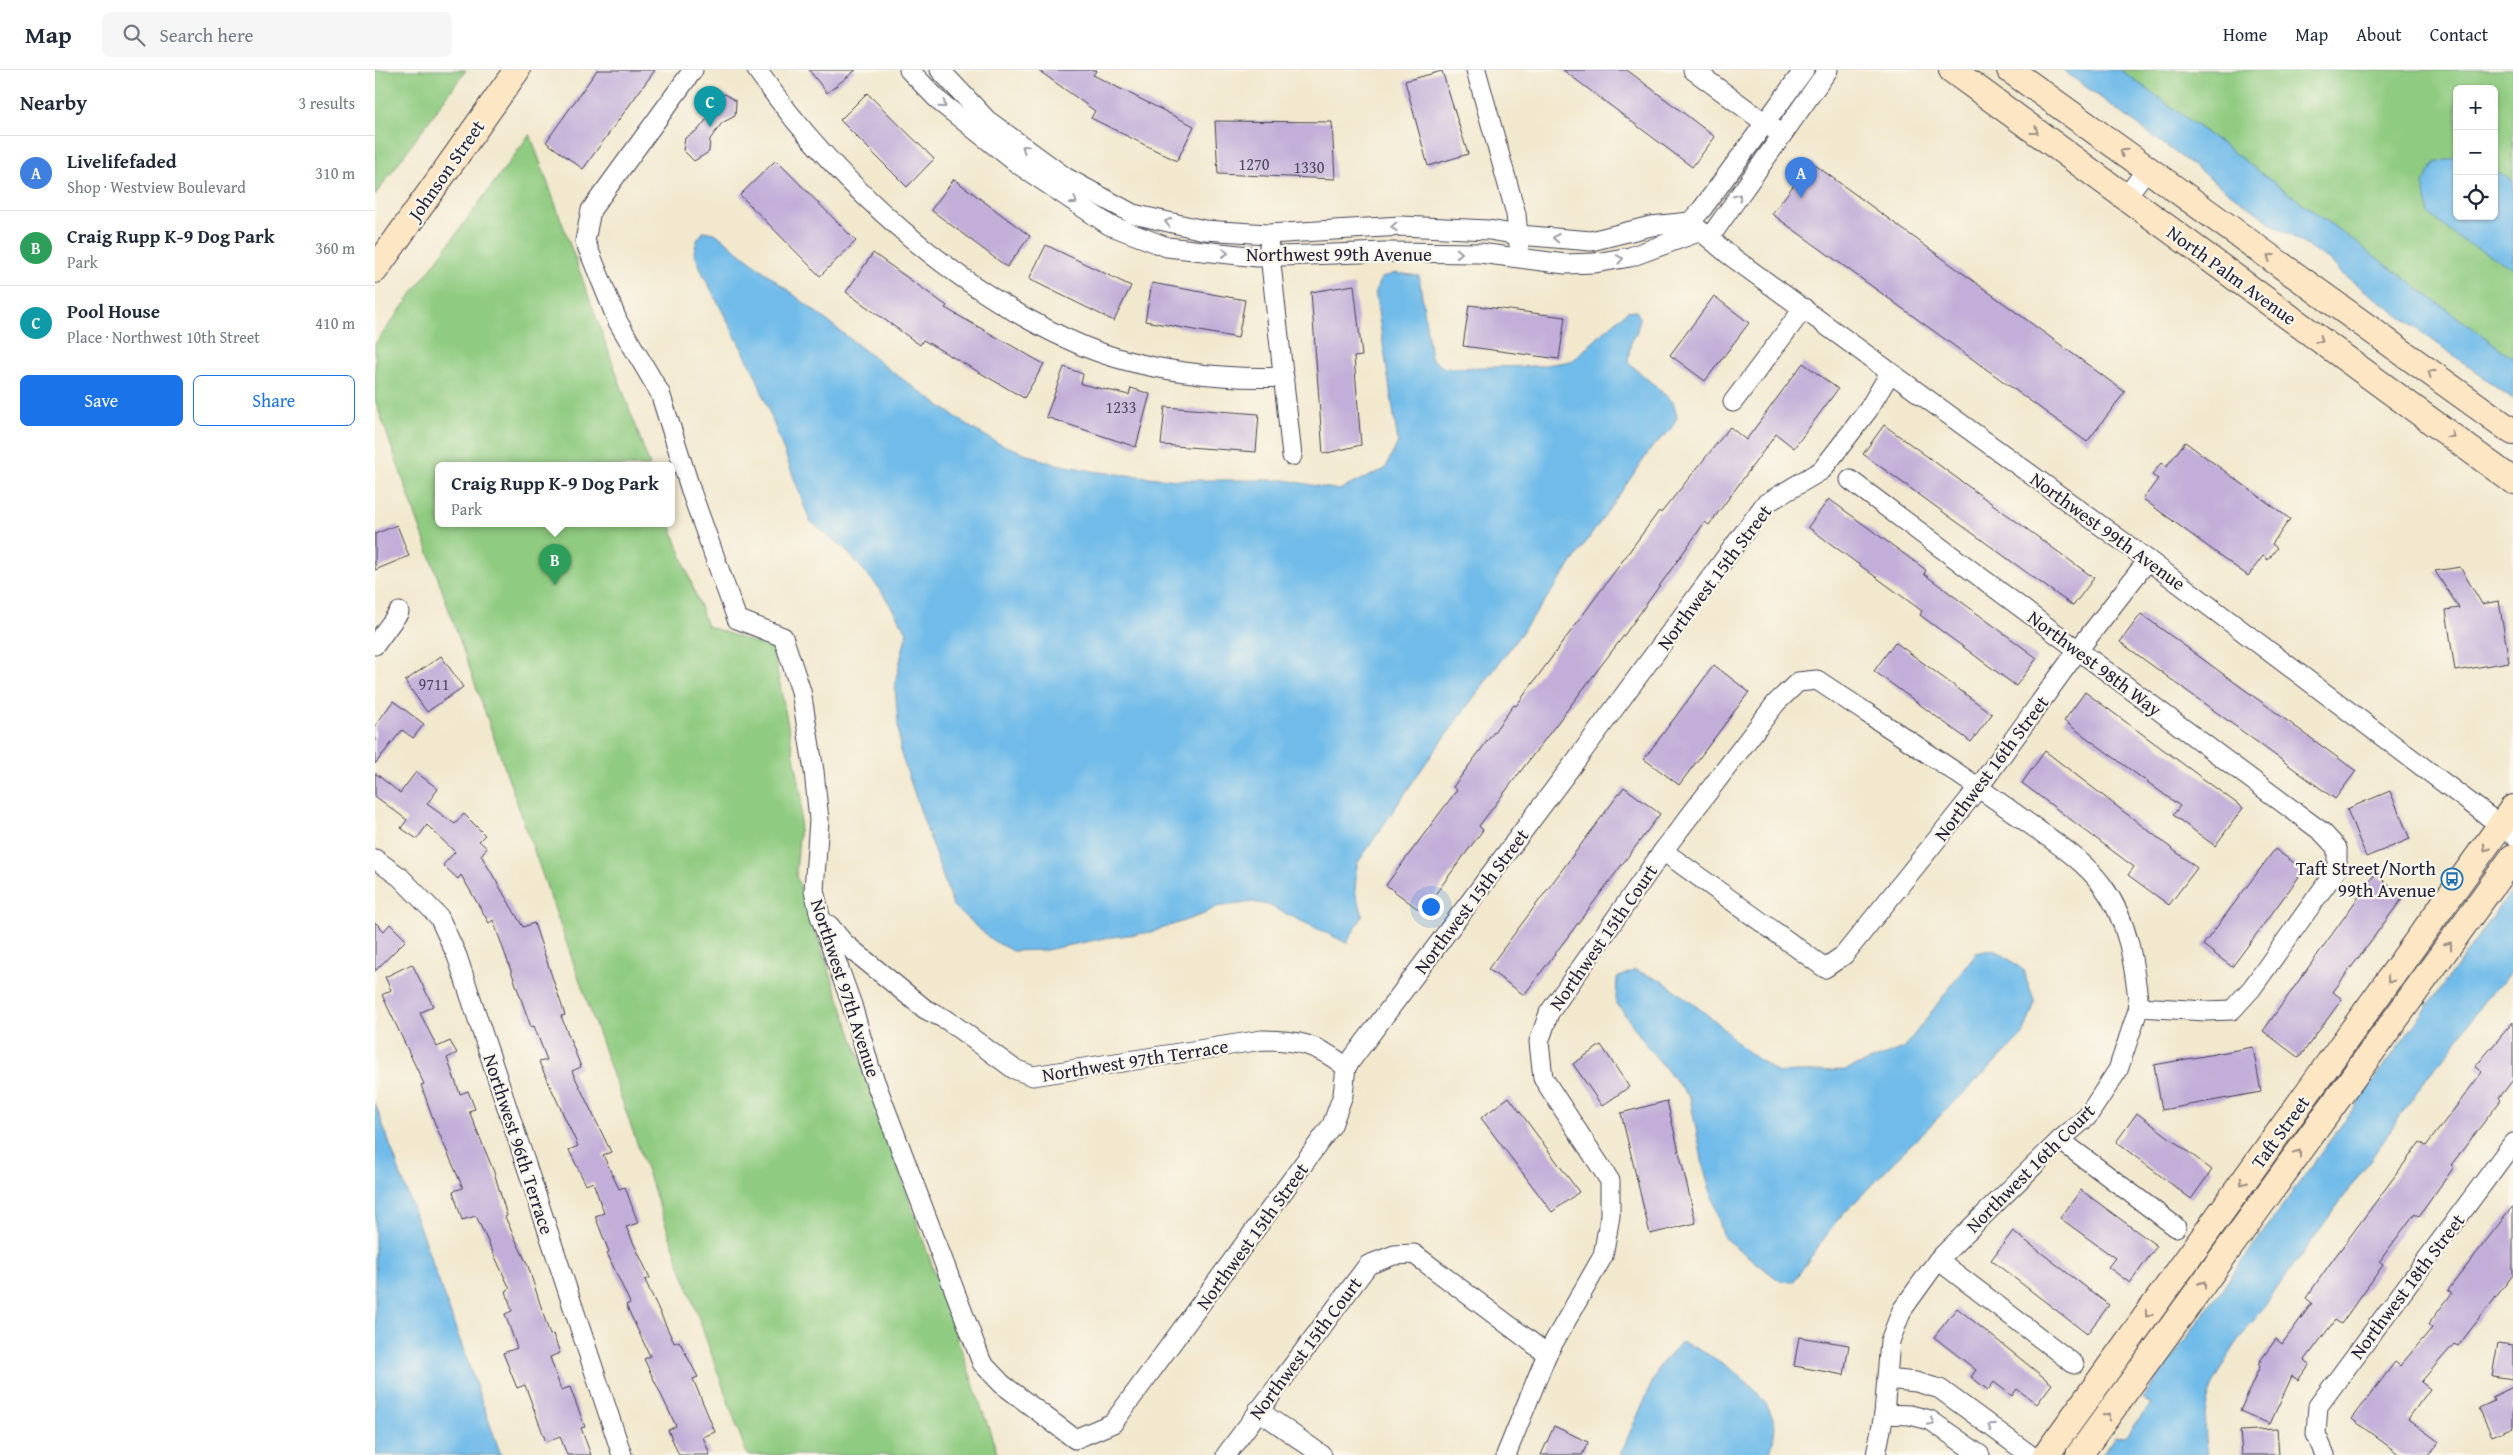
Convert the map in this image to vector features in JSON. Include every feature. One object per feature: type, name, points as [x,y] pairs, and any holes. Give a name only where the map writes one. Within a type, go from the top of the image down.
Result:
[{"type":"street","name":"Johnson Street","points":[[375,270],[517,70]]},
{"type":"street","name":"Northwest 97th Avenue","points":[[693,70],[591,210],[585,241],[618,322],[660,393],[692,494],[737,619],[783,637],[801,691],[814,771],[819,820],[814,890],[821,916],[852,1005],[870,1068],[982,1362],[1002,1384],[1075,1438]]},
{"type":"street","points":[[757,70],[787,113],[844,177],[931,253],[1009,308],[1083,346],[1120,358],[1165,368],[1229,378],[1284,378]]},
{"type":"street","name":"Northwest 99th Avenue","points":[[909,70],[939,102],[1011,158],[1109,225],[1167,246],[1270,257],[1384,252],[1480,254],[1519,257],[1565,264],[1595,264],[1630,257],[1700,230]]},
{"type":"street","name":"Northwest 99th Avenue","points":[[940,70],[987,120],[1065,177],[1133,214],[1204,230],[1268,234],[1401,226],[1489,230],[1519,235],[1591,241],[1651,226],[1700,230],[1728,254],[1890,373],[2509,823]]},
{"type":"street","points":[[1476,70],[1516,214],[1519,235],[1519,257]]},
{"type":"street","points":[[1693,70],[1782,135]]},
{"type":"street","points":[[1700,230],[1702,209],[1804,70]]},
{"type":"street","points":[[1700,230],[1782,135],[1828,70]]},
{"type":"street","name":"North Palm Avenue","points":[[1951,70],[2513,480]]},
{"type":"street","name":"North Palm Avenue","points":[[2010,70],[2513,432]]},
{"type":"street","points":[[2125,197],[2147,169]]},
{"type":"street","points":[[1268,234],[1292,456]]},
{"type":"street","points":[[1733,402],[1804,308]]},
{"type":"street","name":"Northwest 15th Street","points":[[1075,1438],[1113,1423],[1332,1125],[1343,1095],[1346,1067],[1765,504],[1822,470],[1869,410],[1890,373]]},
{"type":"street","name":"Northwest 98th Way","points":[[1850,480],[2322,832],[2337,848],[2337,869],[2252,988],[2232,1010],[2206,1011],[2139,1007]]},
{"type":"street","name":"Northwest 16th Street","points":[[1663,851],[1825,968],[1844,955],[1979,787],[2078,650],[2148,560]]},
{"type":"street","points":[[375,644],[399,612]]},
{"type":"street","name":"Northwest 15th Court","points":[[1226,1455],[1368,1266],[1394,1255],[1414,1254],[1547,1354],[1603,1256],[1610,1216],[1610,1181],[1543,1078],[1539,1042],[1549,1013],[1663,851],[1775,703],[1798,682],[1817,680],[1979,787]]},
{"type":"street","points":[[1979,787],[2069,853],[2102,885],[2123,922],[2133,952],[2139,1007]]},
{"type":"street","name":"Taft Street","points":[[2046,1455],[2509,823]]},
{"type":"street","name":"Taft Street","points":[[2079,1455],[2513,857]]},
{"type":"street","name":"Northwest 96th Terrace","points":[[375,859],[400,877],[439,917],[457,956],[622,1455]]},
{"type":"street","name":"Northwest 97th Terrace","points":[[821,916],[844,943],[925,1009],[947,1020],[1014,1068],[1033,1076],[1261,1040],[1290,1040],[1325,1051],[1346,1067]]},
{"type":"street","name":"Northwest 16th Court","points":[[1876,1455],[1884,1414],[1890,1340],[1902,1310],[1938,1260],[2060,1140],[2087,1117],[2118,1070],[2139,1007]]},
{"type":"street","points":[[2060,1140],[2176,1227]]},
{"type":"street","name":"Northwest 18th Street","points":[[2325,1455],[2316,1434],[2318,1406],[2513,1143]]},
{"type":"street","points":[[1938,1260],[2074,1364]]},
{"type":"street","points":[[1506,1455],[1547,1354]]},
{"type":"street","points":[[1887,1379],[1916,1382],[1940,1389],[2030,1455]]},
{"type":"street","points":[[1258,1410],[1322,1455]]},
{"type":"street","points":[[1884,1414],[1911,1415],[1930,1420],[1980,1455]]},
{"type":"green space","points":[[375,70],[466,70],[375,195]]},
{"type":"green space","points":[[2121,70],[2513,70],[2513,358]]},
{"type":"green space","points":[[530,134],[649,462],[435,462],[435,527],[671,527],[707,626],[773,649],[802,797],[796,875],[998,1455],[747,1455],[375,400],[375,344]]},
{"type":"water","points":[[2063,70],[2121,70],[2513,358],[2513,399],[2341,273],[2331,261],[2271,223]]},
{"type":"water","points":[[2453,158],[2453,220],[2498,220],[2498,173],[2513,181],[2513,268],[2458,238],[2429,214],[2423,183],[2435,163]]},
{"type":"water","points":[[704,231],[715,233],[891,371],[973,429],[998,443],[1051,463],[1098,472],[1177,480],[1285,480],[1339,490],[1385,469],[1398,442],[1375,291],[1381,278],[1395,273],[1419,276],[1431,358],[1444,368],[1538,366],[1572,361],[1627,311],[1636,310],[1640,318],[1636,334],[1631,340],[1628,362],[1673,402],[1677,417],[1671,430],[1653,446],[1555,587],[1425,764],[1357,864],[1355,891],[1363,915],[1347,943],[1268,905],[1253,902],[1216,907],[1204,914],[1152,932],[1105,938],[1046,950],[1012,951],[992,940],[953,906],[900,751],[895,683],[907,632],[880,589],[845,549],[810,521],[756,376],[703,274],[694,252],[697,240]]},
{"type":"water","points":[[2513,889],[2513,971],[2483,1002],[2449,1052],[2426,1078],[2364,1169],[2234,1347],[2213,1386],[2206,1410],[2204,1424],[2207,1455],[2102,1455],[2115,1437],[2127,1435],[2151,1404],[2142,1399]]},
{"type":"water","points":[[1995,949],[2023,970],[2035,1002],[2023,1035],[1902,1153],[1835,1223],[1793,1282],[1780,1281],[1724,1238],[1703,1165],[1690,1098],[1647,1046],[1616,1002],[1617,978],[1635,970],[1664,982],[1717,1022],[1744,1049],[1778,1073],[1845,1070],[1904,1048],[1976,953]]},
{"type":"water","points":[[375,1103],[501,1455],[375,1455]]},
{"type":"water","points":[[1682,1342],[1723,1363],[1749,1384],[1760,1396],[1775,1424],[1770,1455],[1620,1455],[1660,1365]]},
{"type":"building","points":[[597,70],[655,70],[583,169],[546,142]]},
{"type":"building","points":[[809,70],[856,70],[827,93]]},
{"type":"building","points":[[1038,70],[1097,70],[1093,75],[1194,126],[1177,161],[1091,118],[1095,111]]},
{"type":"building","points":[[1563,70],[1627,70],[1715,137],[1692,167]]},
{"type":"building","points":[[1442,71],[1468,154],[1428,166],[1405,81]]},
{"type":"building","points":[[867,93],[934,159],[907,187],[840,120]]},
{"type":"building","points":[[725,94],[736,101],[735,116],[722,123],[710,139],[709,152],[694,161],[683,150],[685,138],[698,130],[711,114],[712,99]]},
{"type":"building","points":[[1215,121],[1332,122],[1335,179],[1218,174]]},
{"type":"building","points":[[776,160],[856,241],[820,276],[740,195]]},
{"type":"building","points":[[1811,162],[2125,392],[2087,442],[1772,214]]},
{"type":"building","points":[[954,179],[1030,236],[1007,267],[931,210]]},
{"type":"building","points":[[1046,245],[1131,286],[1114,321],[1029,279]]},
{"type":"building","points":[[873,253],[947,306],[945,308],[1044,364],[1024,398],[923,340],[920,345],[846,292]]},
{"type":"building","points":[[1152,283],[1245,300],[1238,338],[1145,321]]},
{"type":"building","points":[[1354,285],[1362,356],[1354,357],[1361,445],[1323,454],[1311,292]]},
{"type":"building","points":[[1714,296],[1749,323],[1705,381],[1670,355]]},
{"type":"building","points":[[1469,305],[1565,317],[1559,359],[1463,346]]},
{"type":"building","points":[[1803,363],[1838,389],[1794,448],[1776,434],[1709,525],[1705,522],[1625,634],[1479,826],[1483,830],[1422,912],[1386,885],[1457,790],[1453,787],[1514,705],[1516,706],[1659,511],[1661,513],[1730,427],[1746,440]]},
{"type":"building","points":[[1064,367],[1083,374],[1081,384],[1129,395],[1131,388],[1150,394],[1136,447],[1046,417]]},
{"type":"building","points":[[1165,407],[1259,414],[1256,452],[1161,445]]},
{"type":"building","points":[[1884,425],[2094,578],[2073,606],[1863,454]]},
{"type":"building","points":[[2185,442],[2290,519],[2272,544],[2277,548],[2268,560],[2263,556],[2248,576],[2143,499],[2158,479],[2152,475],[2161,463],[2166,467]]},
{"type":"building","points":[[1829,499],[1926,570],[1924,574],[2037,658],[2016,686],[1920,615],[1922,611],[1808,527]]},
{"type":"building","points":[[397,525],[409,556],[375,570],[375,534]]},
{"type":"building","points":[[2460,567],[2482,604],[2499,601],[2509,662],[2455,671],[2446,610],[2459,608],[2435,571]]},
{"type":"building","points":[[2141,614],[2356,771],[2335,799],[2120,642]]},
{"type":"building","points":[[1895,642],[1992,714],[1971,742],[1874,671]]},
{"type":"building","points":[[441,656],[463,687],[427,712],[405,681]]},
{"type":"building","points":[[1714,665],[1749,692],[1679,785],[1644,759]]},
{"type":"building","points":[[2085,692],[2243,808],[2215,846],[2173,815],[2180,806],[2064,721]]},
{"type":"building","points":[[393,701],[424,724],[413,738],[402,730],[375,764],[375,726]]},
{"type":"building","points":[[2045,751],[2197,868],[2169,905],[2128,875],[2134,867],[2022,783]]},
{"type":"building","points":[[416,772],[438,789],[427,804],[455,824],[464,814],[485,835],[479,841],[487,848],[481,855],[523,927],[534,923],[565,1015],[561,1016],[581,1067],[572,1071],[611,1152],[603,1155],[619,1189],[625,1187],[638,1223],[626,1227],[650,1278],[645,1280],[674,1343],[679,1341],[698,1377],[693,1379],[715,1432],[703,1437],[710,1455],[679,1455],[668,1430],[676,1426],[644,1359],[650,1356],[626,1305],[630,1303],[607,1253],[609,1252],[595,1216],[604,1213],[593,1182],[586,1185],[569,1150],[578,1146],[539,1062],[547,1060],[534,1026],[531,1027],[493,920],[489,923],[461,875],[458,879],[443,865],[455,852],[427,825],[417,839],[401,828],[407,820],[375,796],[375,773],[400,793]]},
{"type":"building","points":[[1624,787],[1660,814],[1524,995],[1488,969]]},
{"type":"building","points":[[2390,791],[2410,839],[2366,857],[2347,809]]},
{"type":"building","points":[[2275,849],[2304,870],[2232,967],[2203,945]]},
{"type":"building","points":[[2375,874],[2404,896],[2333,992],[2342,999],[2299,1058],[2263,1031]]},
{"type":"building","points":[[375,922],[384,931],[390,924],[406,940],[375,971]]},
{"type":"building","points":[[412,964],[433,1006],[420,1013],[437,1047],[450,1041],[457,1053],[447,1058],[460,1094],[468,1091],[475,1109],[469,1111],[494,1172],[507,1216],[505,1217],[528,1266],[550,1335],[553,1334],[560,1353],[550,1357],[561,1390],[570,1387],[585,1427],[581,1428],[591,1455],[567,1455],[560,1436],[546,1442],[525,1385],[517,1388],[503,1353],[517,1348],[505,1314],[512,1311],[506,1291],[510,1289],[476,1216],[462,1220],[453,1191],[463,1188],[435,1124],[421,1085],[424,1084],[382,995],[391,990],[385,977]]},
{"type":"building","points":[[2513,1022],[2513,1080],[2499,1098],[2501,1100],[2451,1165],[2454,1167],[2419,1216],[2415,1213],[2379,1262],[2383,1265],[2341,1324],[2335,1320],[2305,1360],[2310,1364],[2298,1380],[2292,1376],[2270,1424],[2240,1411],[2260,1366],[2258,1364],[2276,1339],[2282,1344],[2312,1303],[2306,1298],[2329,1265],[2420,1142],[2426,1146],[2458,1104],[2482,1072],[2475,1067]]},
{"type":"building","points":[[1601,1045],[1629,1087],[1602,1106],[1573,1064]]},
{"type":"building","points":[[2253,1047],[2261,1092],[2162,1110],[2154,1065]]},
{"type":"building","points":[[1509,1097],[1579,1192],[1552,1212],[1481,1118]]},
{"type":"building","points":[[1667,1101],[1696,1223],[1650,1234],[1621,1113]]},
{"type":"building","points":[[2137,1113],[2212,1170],[2191,1199],[2116,1142]]},
{"type":"building","points":[[2081,1190],[2157,1246],[2130,1283],[2108,1267],[2115,1258],[2060,1218]]},
{"type":"building","points":[[2513,1206],[2513,1275],[2458,1346],[2454,1344],[2421,1382],[2430,1389],[2408,1419],[2439,1442],[2429,1455],[2400,1455],[2352,1419],[2395,1362],[2400,1366],[2432,1328],[2428,1325],[2452,1293],[2448,1290]]},
{"type":"building","points":[[2013,1231],[2109,1305],[2087,1334],[1991,1260]]},
{"type":"building","points":[[1957,1308],[2052,1384],[2037,1404],[2017,1389],[2012,1396],[1994,1382],[1988,1390],[1971,1377],[1976,1370],[1934,1337]]},
{"type":"building","points":[[1799,1337],[1849,1345],[1844,1375],[1794,1366]]},
{"type":"building","points":[[2498,1343],[2513,1345],[2513,1379],[2492,1376]]},
{"type":"building","points":[[2513,1387],[2513,1427],[2492,1436],[2479,1408],[2494,1401],[2492,1397]]},
{"type":"building","points":[[1554,1426],[1588,1442],[1582,1455],[1541,1455]]},
{"type":"building","points":[[2277,1429],[2279,1455],[2242,1455],[2240,1431]]},
{"type":"place","name":"Pool House","points":[[710,127]]},
{"type":"place","name":"Livelifefaded","points":[[1801,198]]},
{"type":"place","name":"Craig Rupp K-9 Dog Park","points":[[555,585]]},
{"type":"place","name":"Taft Street/North 99th Avenue","points":[[2452,879]]}]
